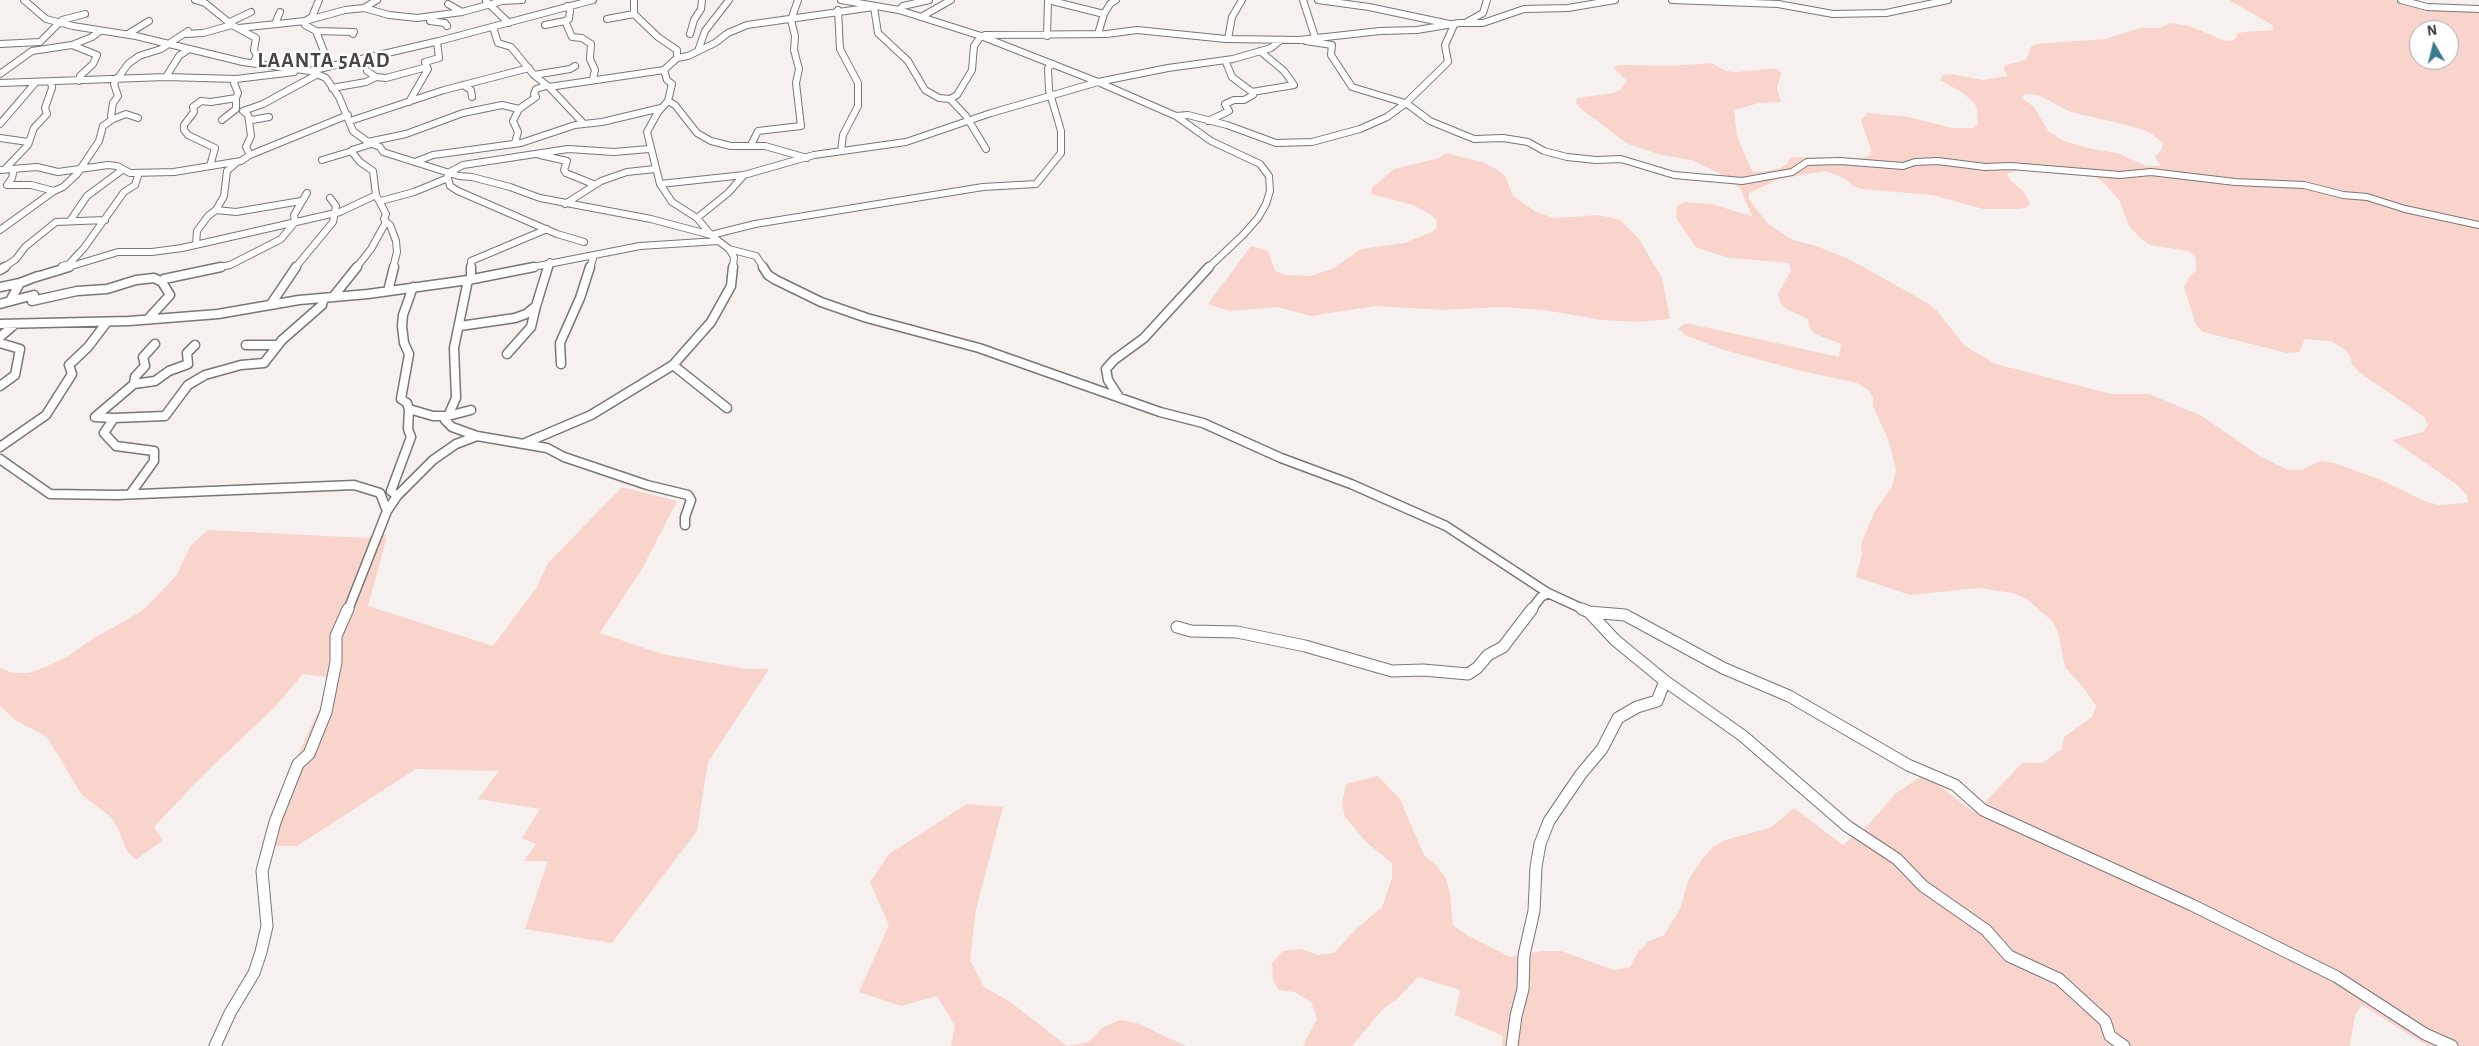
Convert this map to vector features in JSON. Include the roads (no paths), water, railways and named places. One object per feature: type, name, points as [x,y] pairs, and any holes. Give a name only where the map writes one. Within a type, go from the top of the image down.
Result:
[{"type":"street","points":[[24,0],[41,16],[60,22],[100,31],[128,34],[254,63],[318,74],[326,78],[339,97],[353,131],[370,143],[380,147],[383,152],[448,175],[510,187],[540,198],[565,204],[651,219],[714,238]]},
{"type":"street","points":[[195,0],[207,1],[218,15],[256,38],[254,50],[257,56],[254,63]]},
{"type":"street","points":[[305,21],[312,18],[319,0]]},
{"type":"street","points":[[364,8],[378,0]]},
{"type":"street","points":[[484,0],[491,3]]},
{"type":"street","points":[[239,28],[305,21],[340,11],[364,8],[405,18],[462,12],[491,3],[522,0]]},
{"type":"street","points":[[0,83],[166,77],[236,79],[307,71],[436,42],[594,0]]},
{"type":"street","points":[[634,0],[634,14],[658,37],[677,50],[678,58]]},
{"type":"street","points":[[690,34],[696,15],[701,9],[702,0]]},
{"type":"street","points":[[698,51],[705,31],[729,0]]},
{"type":"street","points":[[751,145],[758,131],[801,126],[796,83],[799,69],[794,50],[795,36],[791,20],[798,0]]},
{"type":"street","points":[[841,0],[899,10],[922,17],[981,36],[1098,82],[1176,116],[1211,141],[1260,164],[1269,176],[1270,191],[1266,204],[1258,218],[1243,235],[1217,258],[1144,338],[1114,360],[1106,369],[1108,380],[1119,397]]},
{"type":"street","points":[[899,10],[912,1],[929,0]]},
{"type":"street","points":[[922,17],[951,0]]},
{"type":"street","points":[[1047,36],[1048,0],[1104,14]]},
{"type":"street","points":[[1098,34],[1104,14],[1110,4],[1116,0]]},
{"type":"street","points":[[1228,39],[1232,17],[1242,0]]},
{"type":"street","points":[[1303,0],[1310,27],[1315,37]]},
{"type":"street","points":[[1318,0],[1368,7],[1454,25]]},
{"type":"street","points":[[1465,23],[1483,13],[1487,0]]},
{"type":"street","points":[[1299,40],[1380,31],[1417,30],[1465,23],[1492,22],[1524,10],[1568,8],[1602,0],[1615,0]]},
{"type":"street","points":[[1672,0],[1780,2],[1833,14],[1849,12],[1886,13],[1948,0]]},
{"type":"street","points":[[2401,0],[2427,7],[2479,9]]},
{"type":"street","points":[[491,3],[491,8],[510,23]]},
{"type":"street","points":[[448,4],[462,12]]},
{"type":"street","points":[[545,25],[569,19],[570,10],[567,6]]},
{"type":"street","points":[[515,143],[518,132],[513,121],[519,109],[536,97],[534,94],[536,89],[593,79],[664,70],[678,58],[688,56],[716,42],[728,32],[747,25],[791,20],[838,10],[874,7]]},
{"type":"street","points":[[874,7],[878,33],[908,61],[924,90],[939,98],[950,99],[957,95],[972,70],[974,46],[981,36]]},
{"type":"street","points":[[838,10],[840,50],[858,83],[858,106],[844,135],[841,151]]},
{"type":"street","points":[[113,120],[111,116],[113,103],[118,96],[114,84],[134,60],[170,43],[187,32],[203,33],[231,24],[251,12]]},
{"type":"street","points":[[275,24],[280,12]]},
{"type":"street","points":[[0,44],[40,42],[60,22],[85,14]]},
{"type":"street","points":[[607,19],[634,14]]},
{"type":"street","points":[[431,16],[430,21],[445,22],[447,26]]},
{"type":"street","points":[[128,34],[149,21]]},
{"type":"street","points":[[305,21],[305,25],[316,31],[354,32],[353,34]]},
{"type":"street","points":[[565,21],[572,37],[582,38],[590,44],[590,59],[595,70],[593,79]]},
{"type":"street","points":[[1176,116],[1188,115],[1240,128],[1255,136],[1276,143],[1296,144],[1337,136],[1368,126],[1387,117],[1405,103],[1448,62],[1445,45],[1454,25]]},
{"type":"street","points":[[493,27],[498,43],[511,47],[534,75],[587,125],[661,108]]},
{"type":"street","points":[[981,36],[1047,36],[1138,30],[1228,39],[1299,40],[1332,45],[1331,55],[1352,87],[1405,103],[1430,121],[1459,131],[1474,139],[1511,139],[1528,142],[1544,151],[1567,157],[1596,160],[1621,159],[1683,176],[1742,181],[1772,174],[1792,172],[1807,162],[1840,161],[1903,166],[1915,162],[1938,161],[1985,167],[2011,166],[2120,175],[2134,172],[2151,172],[2228,181],[2304,184],[2342,195],[2367,197],[2405,209],[2479,225]]},
{"type":"street","points":[[0,74],[32,51],[72,45],[92,37],[100,31]]},
{"type":"street","points":[[316,31],[316,35],[325,53],[323,67]]},
{"type":"street","points":[[660,184],[744,175],[769,166],[841,151],[906,142],[991,113],[1098,82],[1168,68],[1225,60],[1271,48],[1281,40]]},
{"type":"street","points":[[409,102],[410,97],[417,90],[427,67],[426,62],[439,58],[436,42]]},
{"type":"street","points":[[72,45],[97,55],[92,64],[80,76],[79,81]]},
{"type":"street","points":[[166,77],[179,56],[189,49]]},
{"type":"street","points":[[1225,60],[1232,77],[1252,92],[1294,85],[1284,71],[1260,51]]},
{"type":"street","points":[[0,324],[107,322],[218,314],[271,304],[388,291],[470,279],[640,246],[714,238],[755,224],[904,201],[983,186],[1036,184],[1061,153],[1061,131],[1050,96],[1048,68],[1053,64]]},
{"type":"street","points":[[534,75],[570,69],[575,66]]},
{"type":"street","points":[[367,71],[376,77],[386,78],[427,67]]},
{"type":"street","points":[[196,244],[197,231],[208,216],[216,210],[224,196],[227,171],[250,155],[349,118],[529,68]]},
{"type":"street","points":[[664,70],[672,84],[668,101],[661,108],[647,132],[649,149],[660,184],[672,202],[697,218],[714,238],[729,249],[756,256],[768,275],[821,302],[867,318],[978,348],[1160,412],[1203,423],[1281,458],[1351,484],[1446,526],[1548,593],[1589,612],[1625,615],[1724,668],[1789,696],[1908,765],[1955,785],[1983,810],[2192,905],[2243,932],[2337,976],[2425,1034],[2452,1046]]},
{"type":"street","points":[[222,120],[236,109],[245,110],[263,104],[318,74]]},
{"type":"street","points":[[332,88],[366,82],[376,77]]},
{"type":"street","points":[[236,79],[234,83],[238,94],[236,109]]},
{"type":"street","points":[[0,124],[36,82]]},
{"type":"street","points":[[3,170],[22,154],[28,145],[34,128],[47,114],[45,108],[52,88],[52,82]]},
{"type":"street","points":[[463,85],[471,90],[472,97]]},
{"type":"street","points":[[1208,121],[1229,111],[1225,104],[1234,100],[1244,100],[1253,95],[1252,92]]},
{"type":"street","points":[[210,166],[215,148],[188,135],[184,130],[184,125],[194,112],[193,106],[201,101],[236,98]]},
{"type":"street","points":[[950,99],[966,116],[986,149]]},
{"type":"street","points":[[668,101],[675,105],[697,133],[705,139],[731,146],[751,145],[807,158]]},
{"type":"street","points":[[322,160],[352,151],[370,143],[406,134],[463,113],[502,105],[519,109]]},
{"type":"street","points":[[245,110],[243,111],[248,118],[251,136],[246,147],[250,155]]},
{"type":"street","points":[[0,230],[54,191],[63,187],[82,167],[99,141],[103,126],[126,114],[138,118]]},
{"type":"street","points":[[248,118],[252,120],[269,117]]},
{"type":"street","points":[[415,162],[434,155],[515,143],[583,123]]},
{"type":"street","points":[[0,138],[28,142]]},
{"type":"street","points":[[33,278],[118,252],[152,252],[182,248],[335,213],[378,198],[414,192],[464,166],[512,156],[568,149],[614,152],[649,149]]},
{"type":"street","points":[[352,151],[360,162],[373,171],[378,198],[386,214],[384,219],[390,225],[396,241],[397,252],[388,291]]},
{"type":"street","points":[[538,154],[567,161],[564,170],[566,173],[593,184]]},
{"type":"street","points":[[3,170],[37,167],[58,172],[82,167],[108,165],[139,173],[174,172],[242,162]]},
{"type":"street","points":[[14,169],[12,178],[7,185],[31,185],[54,191]]},
{"type":"street","points":[[565,204],[593,184],[627,172],[655,169]]},
{"type":"street","points":[[70,221],[87,196],[122,170]]},
{"type":"street","points":[[0,287],[20,284],[69,264],[105,220],[124,192],[135,185],[139,173]]},
{"type":"street","points":[[448,175],[450,186],[458,191],[487,202],[547,230],[584,242]]},
{"type":"street","points":[[697,218],[728,193],[744,175]]},
{"type":"street","points":[[162,282],[164,279],[230,265],[282,239],[295,222],[294,216],[307,193]]},
{"type":"street","points":[[271,304],[295,268],[334,222],[336,206],[330,198]]},
{"type":"street","points":[[216,210],[224,213],[236,212],[301,201]]},
{"type":"street","points":[[0,220],[10,222]]},
{"type":"street","points":[[0,270],[16,259],[25,247],[56,222],[105,220]]},
{"type":"street","points":[[195,345],[187,353],[188,364],[169,371],[155,381],[134,384],[95,417],[165,416],[188,385],[216,372],[242,365],[264,363],[277,345],[329,298],[371,249],[386,222]]},
{"type":"street","points":[[460,326],[457,326],[470,279],[471,261],[547,230]]},
{"type":"street","points":[[525,443],[591,415],[673,365],[711,322],[731,286],[734,257],[729,249]]},
{"type":"street","points":[[561,364],[560,343],[562,334],[580,298],[594,254]]},
{"type":"street","points":[[507,354],[531,327],[550,262]]},
{"type":"street","points":[[0,304],[34,295],[32,301],[77,291],[107,289],[136,280],[154,278],[162,282],[170,295],[148,319]]},
{"type":"street","points":[[10,301],[20,284]]},
{"type":"street","points":[[397,496],[391,491],[411,437],[408,429],[409,409],[407,403],[402,400],[409,354],[404,344],[402,326],[403,315],[414,287]]},
{"type":"street","points":[[460,326],[515,318],[536,306]]},
{"type":"street","points":[[0,446],[46,415],[72,374],[69,365],[88,347],[107,322]]},
{"type":"street","points":[[0,337],[15,324]]},
{"type":"street","points":[[460,326],[454,348],[456,398],[445,420],[452,427],[477,436],[547,448],[564,457],[647,485],[678,491],[688,495],[691,500],[685,517],[685,525]]},
{"type":"street","points":[[0,343],[20,349],[15,375],[0,386]]},
{"type":"street","points":[[134,384],[136,376],[145,366],[143,357],[155,344]]},
{"type":"street","points":[[246,344],[277,345]]},
{"type":"street","points":[[673,365],[727,408]]},
{"type":"street","points":[[409,409],[433,416],[448,416],[471,410]]},
{"type":"street","points":[[114,418],[104,433],[116,446],[154,451],[154,461],[131,494]]},
{"type":"street","points":[[215,1046],[230,1013],[254,974],[267,926],[262,872],[275,822],[298,764],[309,754],[326,712],[336,662],[336,636],[356,592],[386,512],[397,496],[433,460],[456,444],[477,436]]},
{"type":"street","points":[[0,460],[50,494],[131,494],[354,485],[380,493],[386,512]]},
{"type":"street","points":[[1177,628],[1191,631],[1237,632],[1305,646],[1392,671],[1423,670],[1449,674],[1468,674],[1488,656],[1503,647],[1541,597],[1548,593]]},
{"type":"street","points":[[1589,612],[1615,640],[1665,681],[1743,736],[1847,826],[1897,859],[1923,886],[1986,930],[2008,956],[2059,979],[2104,1021],[2110,1036],[2124,1046]]},
{"type":"street","points":[[1512,1046],[1516,1016],[1523,989],[1524,955],[1534,911],[1536,867],[1540,844],[1548,821],[1581,774],[1602,749],[1618,718],[1637,707],[1656,701],[1665,681]]},
{"type":"district","name":"LAANTA 5AAD","points":[[324,61]]}]
